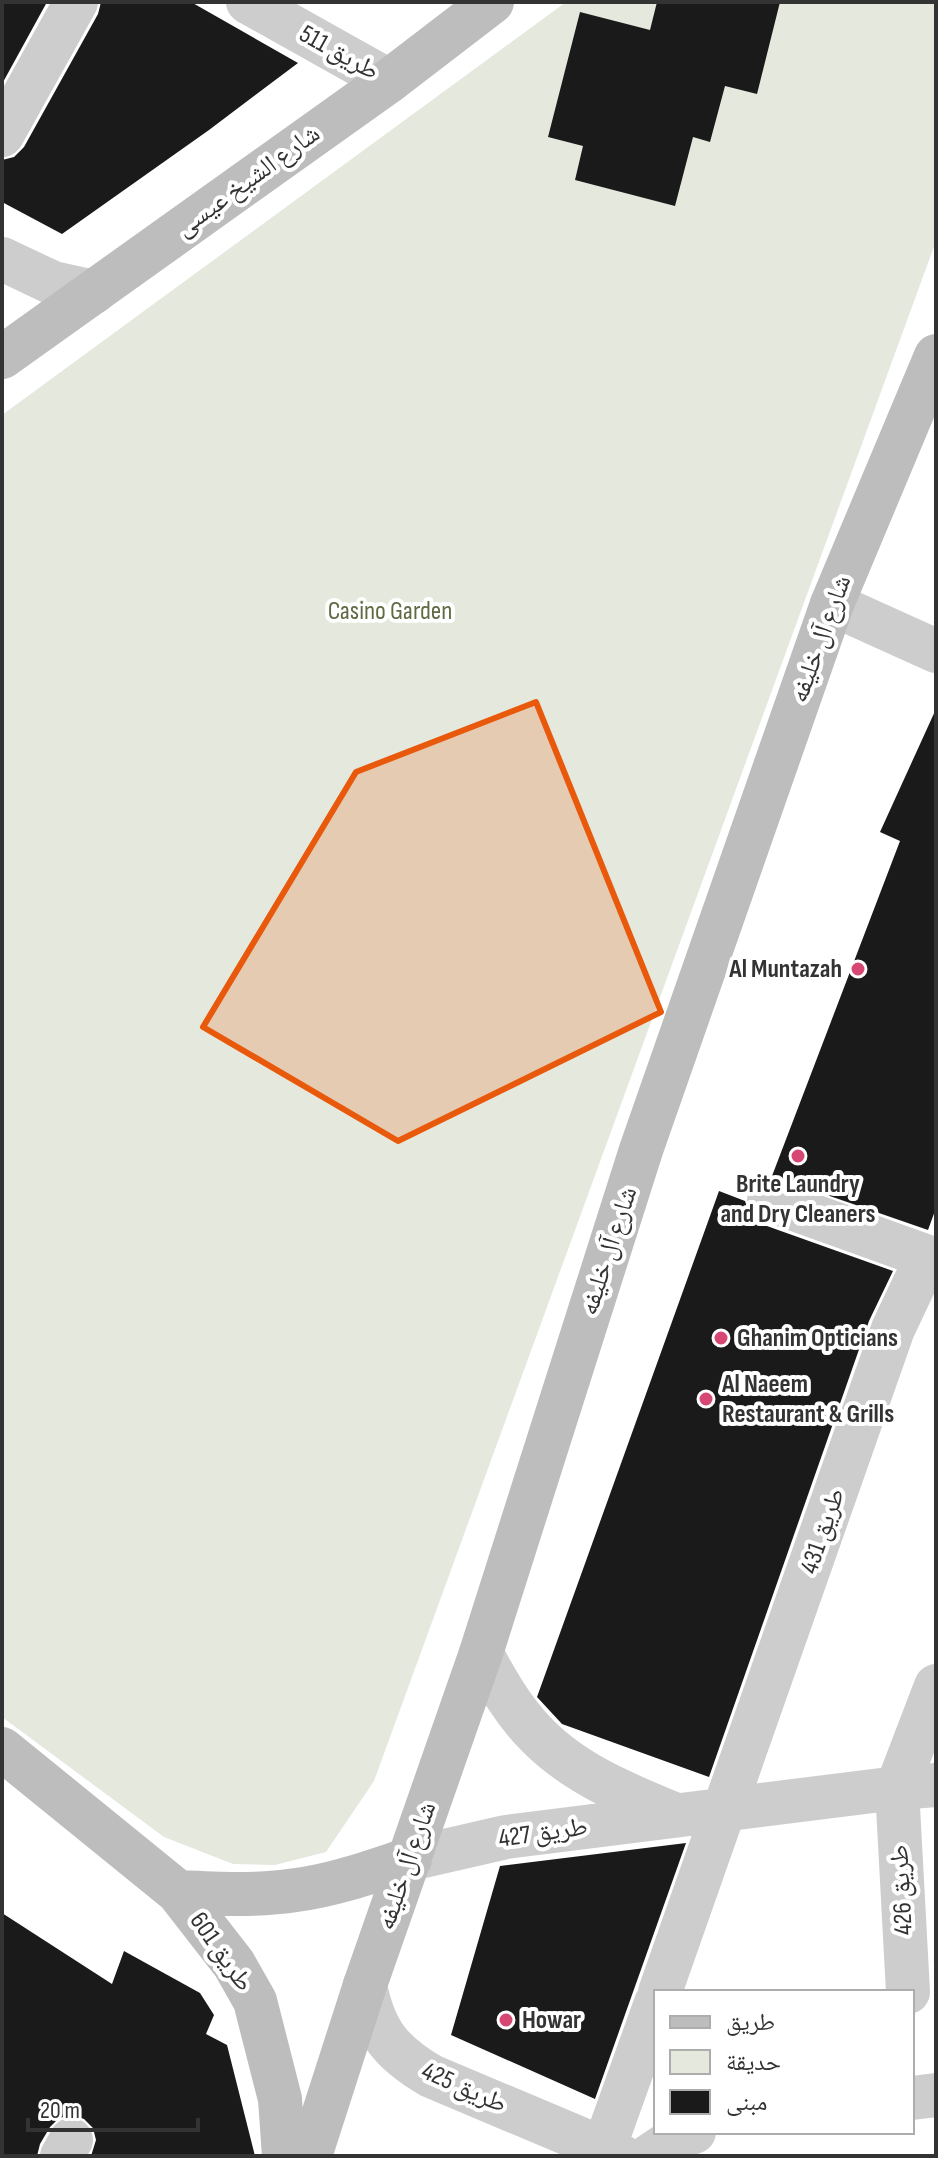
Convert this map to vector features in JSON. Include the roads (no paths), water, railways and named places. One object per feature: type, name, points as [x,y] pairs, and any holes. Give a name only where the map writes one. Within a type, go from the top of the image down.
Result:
[{"type":"street","points":[[2,135],[76,2]]},
{"type":"street","name":"طريق 511","points":[[248,2],[389,81]]},
{"type":"street","name":"شارع الشيخ عيسى","points":[[2,357],[389,81],[492,2]]},
{"type":"street","points":[[2,259],[53,283],[94,292]]},
{"type":"street","name":"شارع آل خليفه","points":[[310,2156],[365,1985],[481,1653],[641,1150],[832,604],[936,356]]},
{"type":"street","points":[[832,604],[936,651]]},
{"type":"street","name":"طريق 431","points":[[726,1809],[893,1329],[932,1258],[769,1200]]},
{"type":"street","name":"طريق 427","points":[[481,1653],[504,1694],[537,1735],[579,1769],[625,1794],[678,1816]]},
{"type":"street","points":[[917,1786],[936,1686]]},
{"type":"street","name":"طريق 601","points":[[2,1749],[178,1892],[234,1964],[255,2001],[280,2099],[284,2156]]},
{"type":"street","name":"طريق 427","points":[[410,1859],[506,1837],[917,1786]]},
{"type":"street","name":"طريق 426","points":[[908,1990],[917,1786]]},
{"type":"street","points":[[661,1990],[726,1809]]},
{"type":"street","name":"طريق 601","points":[[178,1892],[238,1895],[298,1890],[410,1859]]},
{"type":"street","name":"طريق 425","points":[[365,1985],[371,2013],[385,2039],[406,2061],[431,2076],[613,2152],[654,2010]]},
{"type":"street","points":[[914,2098],[936,2095]]},
{"type":"street","points":[[649,2156],[676,2138],[688,2134]]},
{"type":"place","name":"Al Muntazah","points":[[858,969]]},
{"type":"place","name":"Brite Laundry and Dry Cleaners","points":[[798,1156]]},
{"type":"place","name":"Ghanim Opticians","points":[[721,1338]]},
{"type":"place","name":"Al Naeem Restaurant & Grills","points":[[706,1399]]},
{"type":"place","name":"Howar","points":[[506,2020]]},
{"type":"park label","name":"Casino Garden","points":[[390,611]]}]
